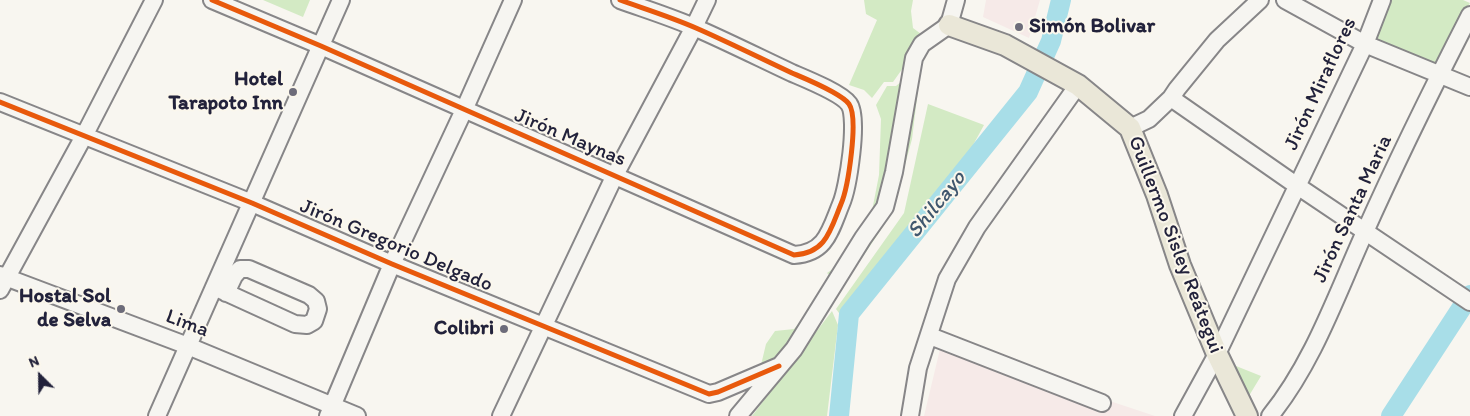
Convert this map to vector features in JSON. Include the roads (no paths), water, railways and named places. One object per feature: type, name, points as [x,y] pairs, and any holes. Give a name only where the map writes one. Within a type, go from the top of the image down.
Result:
[{"type":"main road","name":"Guillermo Sisley Reátegui","points":[[949,25],[1005,45],[1078,85],[1130,128],[1157,195],[1180,265],[1217,354],[1247,416]]},
{"type":"street","points":[[2,281],[84,136],[154,0]]},
{"type":"street","name":"Jirón Maynas","points":[[212,0],[615,175],[794,256],[807,255],[818,249],[829,234],[845,194],[852,137],[852,110],[848,102],[819,85],[694,27]]},
{"type":"street","points":[[157,416],[188,346],[220,290],[252,203],[341,0]]},
{"type":"street","points":[[330,411],[392,264],[513,0]]},
{"type":"street","points":[[620,0],[694,27]]},
{"type":"street","points":[[501,416],[542,325],[615,175],[707,0]]},
{"type":"street","points":[[738,416],[794,349],[884,207],[894,172],[914,58],[922,44],[949,25],[956,0]]},
{"type":"street","points":[[1130,128],[1149,119],[1171,98],[1217,40],[1260,0]]},
{"type":"street","points":[[1285,0],[1365,44],[1470,87]]},
{"type":"street","name":"Jirón Miraflores","points":[[1183,416],[1217,354],[1365,44],[1382,0]]},
{"type":"street","name":"Jirón Santa Maria","points":[[1270,416],[1283,400],[1314,348],[1365,232],[1439,75],[1470,15]]},
{"type":"street","points":[[910,416],[918,368],[947,280],[977,227],[1078,85]]},
{"type":"street","points":[[1171,98],[1296,186],[1470,302]]},
{"type":"street","name":"Jirón Gregorio Delgado","points":[[0,102],[252,203],[392,264],[709,394],[779,366]]},
{"type":"street","points":[[249,269],[309,295],[316,301],[318,309],[314,321],[307,325],[296,324],[220,290],[240,270],[249,269]]},
{"type":"street","name":"Lima","points":[[2,281],[188,346],[330,411],[357,416]]},
{"type":"street","points":[[930,336],[1102,403]]},
{"type":"waterway","name":"Shilcayo","points":[[839,416],[849,314],[1028,92],[1051,41],[1061,0]]},
{"type":"waterway","points":[[1391,416],[1470,295]]},
{"type":"place","name":"Simón Bolivar","points":[[1019,27]]},
{"type":"place","name":"Hotel Tarapoto Inn","points":[[293,92]]},
{"type":"place","name":"Hostal Sol de Selva","points":[[121,309]]},
{"type":"place","name":"Colibri","points":[[504,329]]}]
